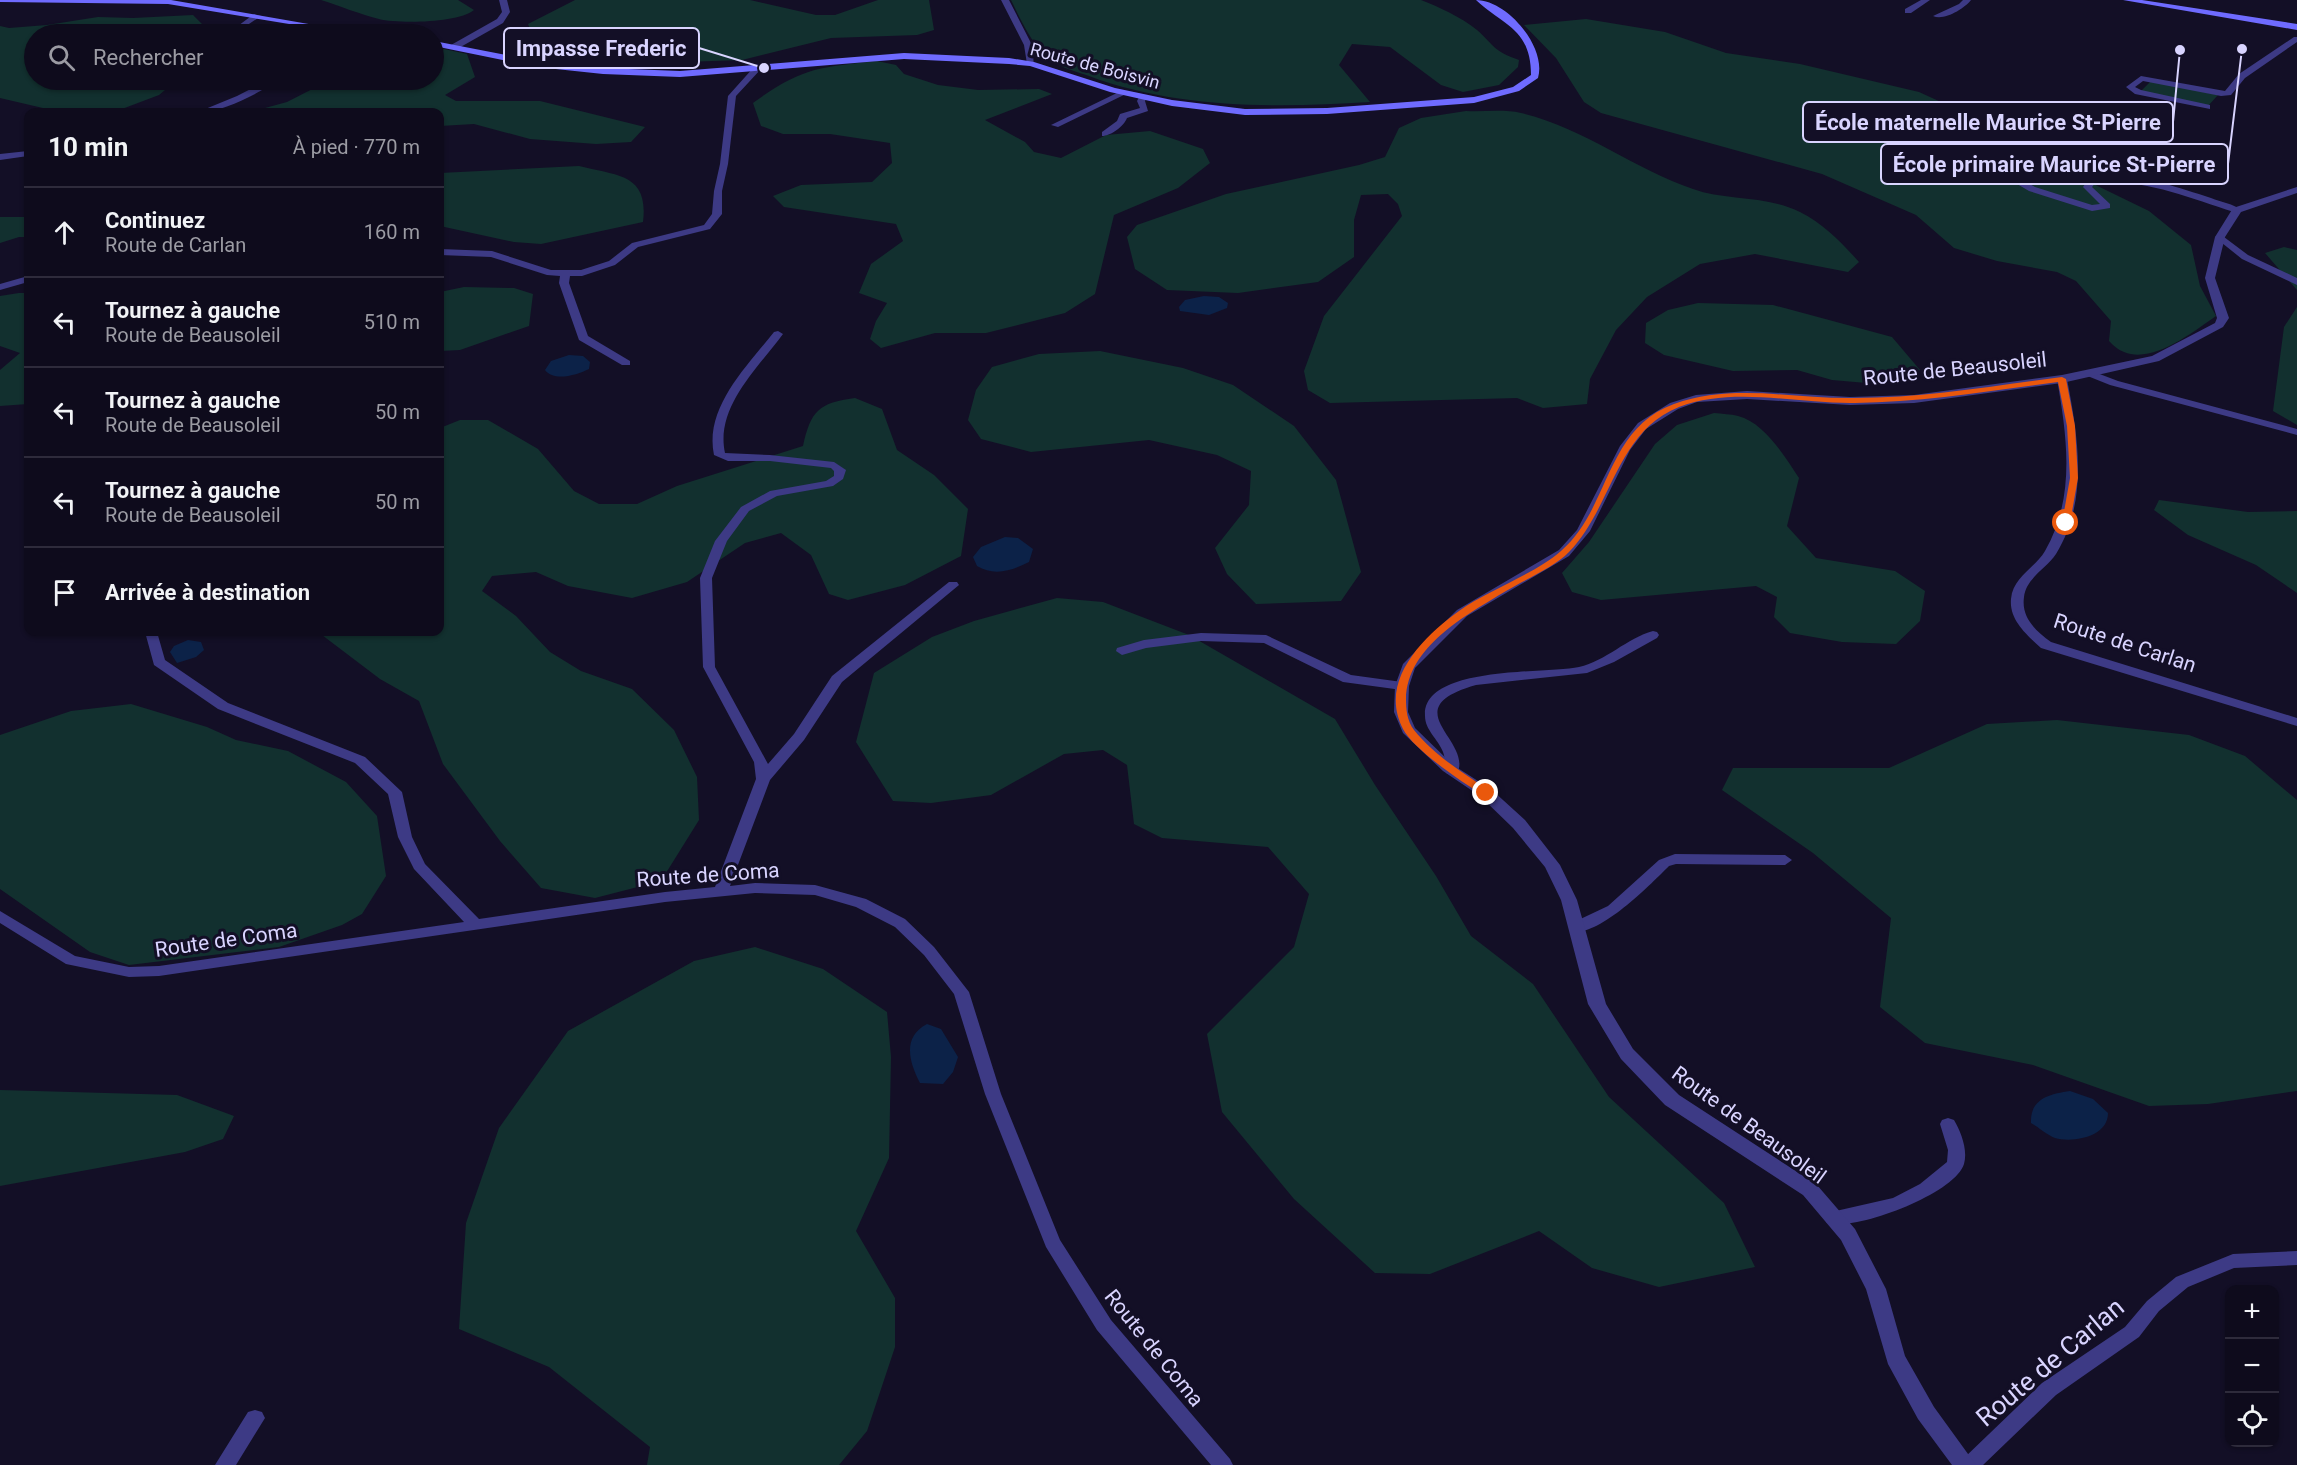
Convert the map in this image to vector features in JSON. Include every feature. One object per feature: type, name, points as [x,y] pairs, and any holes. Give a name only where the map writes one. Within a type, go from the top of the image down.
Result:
[{"type":"main road","points":[[0,0],[169,1],[304,24]]},
{"type":"main road","name":"Route de Boisvin","points":[[444,46],[537,64],[603,71],[680,74],[903,56],[1031,64],[1124,93],[1172,104],[1245,112],[1327,111],[1474,100],[1516,89],[1535,76],[1536,61],[1531,44],[1517,27],[1480,0]]},
{"type":"main road","points":[[2127,0],[2297,27]]},
{"type":"street","points":[[454,47],[500,21],[506,12],[503,0]]},
{"type":"street","points":[[1005,0],[1028,45],[1031,64]]},
{"type":"street","points":[[1908,10],[1926,0]]},
{"type":"street","points":[[1937,16],[1962,6],[1967,0]]},
{"type":"street","points":[[245,24],[257,16]]},
{"type":"street","points":[[2207,107],[2139,92],[2130,87],[2141,78],[2228,93],[2242,76],[2297,39]]},
{"type":"street","points":[[444,252],[492,254],[550,273],[582,273],[612,263],[635,245],[707,227],[717,214],[718,191],[724,164],[732,96],[758,69]]},
{"type":"street","points":[[213,108],[255,90]]},
{"type":"street","points":[[1055,125],[1124,93]]},
{"type":"street","points":[[1105,134],[1121,122],[1123,116],[1145,109],[1141,101],[1143,97]]},
{"type":"street","points":[[1849,104],[1976,156],[2032,189],[2092,208],[2107,206],[2091,193],[2087,187],[2089,182],[2111,178],[2183,191],[2237,210],[2297,190]]},
{"type":"street","points":[[0,157],[24,154]]},
{"type":"street","name":"Route de Beausoleil","points":[[1967,1465],[1926,1413],[1895,1358],[1876,1289],[1848,1235],[1810,1190],[1672,1100],[1627,1054],[1597,1004],[1569,900],[1552,865],[1519,824],[1486,793],[1452,771],[1408,730],[1401,712],[1402,686],[1408,667],[1422,650],[1462,613],[1564,553],[1583,531],[1624,449],[1642,426],[1674,406],[1696,399],[1747,395],[1851,401],[1914,399],[2062,379],[2155,358],[2180,348],[2219,325],[2223,318],[2221,306],[2210,278],[2220,237],[2237,210]]},
{"type":"street","points":[[2220,237],[2245,257],[2297,282]]},
{"type":"street","points":[[565,273],[564,283],[583,338],[626,363]]},
{"type":"street","points":[[0,287],[24,280]]},
{"type":"street","points":[[763,779],[761,762],[709,668],[706,578],[721,541],[745,508],[774,493],[829,484],[839,477],[840,470],[834,465],[812,461],[728,458],[720,455],[716,447],[723,412],[732,394],[778,334]]},
{"type":"street","points":[[2089,373],[2114,383],[2297,432]]},
{"type":"street","name":"Route de Carlan","points":[[2062,379],[2071,426],[2074,478],[2066,523],[2049,555],[2025,578],[2017,599],[2020,619],[2030,632],[2046,645],[2297,722]]},
{"type":"street","points":[[721,891],[763,779],[799,737],[837,679],[953,585]]},
{"type":"street","points":[[1452,771],[1453,754],[1431,718],[1432,707],[1437,697],[1460,686],[1494,678],[1553,674],[1585,669],[1653,635]]},
{"type":"street","points":[[152,636],[159,662],[223,706],[360,760],[395,792],[405,837],[419,866],[476,925]]},
{"type":"street","points":[[1122,651],[1144,644],[1201,638],[1266,639],[1348,679],[1402,686]]},
{"type":"street","points":[[1577,927],[1613,910],[1664,863],[1675,859],[1785,860]]},
{"type":"street","name":"Route de Coma","points":[[0,916],[71,960],[129,972],[159,971],[665,897],[721,891],[754,888],[815,890],[861,903],[900,923],[929,951],[961,992],[993,1094],[1052,1242],[1104,1325],[1223,1465]]},
{"type":"street","points":[[1833,1218],[1896,1207],[1934,1184],[1954,1165],[1956,1150],[1948,1124]]},
{"type":"street","name":"Route de Carlan","points":[[1967,1465],[2049,1389],[2132,1332],[2153,1306],[2182,1282],[2233,1261],[2297,1258]]},
{"type":"street","points":[[225,1465],[255,1418]]},
{"type":"green space","points":[[321,0],[458,0],[474,10],[455,18],[400,22],[372,17]]},
{"type":"green space","points":[[575,0],[750,0],[816,15],[835,15],[878,0],[929,0],[934,30],[917,35],[831,38],[742,60],[683,62],[609,57],[534,38],[528,24]]},
{"type":"green space","points":[[1011,0],[1421,0],[1464,21],[1499,51],[1519,60],[1518,67],[1499,85],[1463,92],[1441,85],[1390,47],[1352,44],[1339,65],[1370,102],[1263,105],[1192,100],[1123,87],[1055,63],[1035,44]]},
{"type":"green space","points":[[193,15],[202,24],[53,24],[98,17]]},
{"type":"green space","points":[[1586,19],[1665,32],[1726,53],[1800,64],[1919,92],[1965,113],[1989,138],[2040,158],[2149,211],[2191,245],[2200,286],[2216,316],[2184,338],[2160,350],[2135,355],[2124,352],[2109,341],[2111,321],[2076,281],[2057,272],[1997,261],[1954,248],[1916,215],[1822,174],[1601,113],[1584,102],[1556,58],[1524,25]]},
{"type":"green space","points":[[0,26],[24,27],[24,90],[165,90],[159,95],[125,108],[43,108],[0,98]]},
{"type":"green space","points":[[444,49],[467,54],[475,77],[445,95],[456,101],[540,101],[645,127],[631,142],[596,144],[530,139],[474,124],[444,126],[444,108],[265,108],[287,102],[310,90],[444,90]]},
{"type":"green space","points":[[877,61],[896,65],[904,74],[938,85],[978,90],[1039,89],[1052,94],[985,120],[1025,142],[1034,152],[1061,158],[1106,135],[1150,131],[1203,149],[1210,163],[1178,188],[1114,215],[1095,294],[1065,313],[986,333],[935,333],[881,348],[870,339],[876,321],[887,303],[859,293],[871,264],[903,241],[896,224],[784,207],[773,196],[801,185],[872,182],[892,163],[890,143],[830,134],[783,134],[761,126],[753,103],[784,83],[811,71]]},
{"type":"green space","points":[[2151,81],[2218,95],[2208,106],[2140,92]]},
{"type":"green space","points":[[1466,111],[1514,112],[1543,119],[1587,138],[1671,181],[1693,189],[1787,207],[1800,212],[1825,228],[1859,262],[1848,272],[1755,254],[1700,264],[1647,297],[1616,330],[1590,379],[1587,404],[1543,408],[1517,398],[1330,403],[1308,390],[1304,371],[1324,316],[1402,216],[1398,204],[1388,194],[1361,195],[1354,220],[1354,257],[1318,282],[1238,293],[1167,290],[1135,269],[1127,237],[1137,225],[1226,194],[1359,165],[1385,157],[1399,128],[1421,118]]},
{"type":"green space","points":[[579,166],[618,175],[628,179],[641,194],[644,206],[643,222],[541,244],[514,242],[444,227],[444,173]]},
{"type":"green space","points":[[0,217],[24,217],[24,237],[0,243]]},
{"type":"green space","points":[[2284,247],[2297,250],[2297,290],[2265,253]]},
{"type":"green space","points":[[464,287],[514,288],[533,294],[529,326],[460,350],[444,351],[444,291]]},
{"type":"green space","points":[[24,293],[24,404],[0,406],[0,370],[20,353],[0,346],[0,296]]},
{"type":"green space","points":[[1698,303],[1773,305],[1892,337],[1920,370],[1903,382],[1878,384],[1832,380],[1797,370],[1733,371],[1664,355],[1645,343],[1646,323],[1668,310]]},
{"type":"green space","points":[[2297,307],[2297,425],[2273,411],[2284,327]]},
{"type":"green space","points":[[1100,351],[1183,368],[1233,385],[1294,426],[1336,480],[1361,572],[1341,601],[1256,604],[1227,574],[1215,548],[1249,505],[1251,471],[1217,455],[1149,440],[1031,452],[981,439],[968,420],[976,390],[992,367],[1039,354]]},
{"type":"green space","points":[[855,398],[882,409],[897,450],[934,475],[968,509],[961,556],[905,585],[848,600],[829,594],[811,555],[781,533],[745,543],[687,582],[632,598],[568,586],[536,572],[492,576],[482,591],[516,616],[550,652],[581,671],[632,689],[674,730],[697,777],[699,820],[661,881],[595,898],[541,888],[500,841],[443,764],[419,701],[380,679],[323,636],[444,636],[444,426],[460,420],[488,420],[538,449],[574,491],[599,504],[637,504],[677,486],[803,446],[813,416],[825,406]]},
{"type":"green space","points":[[1714,413],[1729,414],[1748,420],[1765,433],[1787,460],[1799,478],[1787,526],[1816,558],[1895,571],[1925,591],[1920,621],[1896,644],[1842,642],[1790,633],[1774,617],[1777,597],[1756,586],[1601,600],[1572,592],[1562,573],[1589,542],[1655,444],[1677,425]]},
{"type":"green space","points":[[2159,500],[2248,512],[2297,511],[2297,593],[2256,565],[2188,535],[2154,510]]},
{"type":"green space","points":[[1057,598],[1103,602],[1189,635],[1335,719],[1375,785],[1436,876],[1471,936],[1533,984],[1609,1097],[1724,1203],[1755,1267],[1659,1287],[1592,1268],[1539,1231],[1430,1274],[1375,1273],[1294,1199],[1222,1112],[1207,1034],[1294,947],[1309,894],[1268,847],[1162,838],[1134,824],[1127,765],[1103,750],[1064,754],[991,795],[931,803],[893,801],[856,742],[874,673],[932,637],[974,621]]},
{"type":"green space","points":[[131,704],[207,727],[236,740],[288,751],[346,782],[377,816],[386,876],[362,914],[342,925],[279,947],[129,965],[90,952],[0,889],[0,735],[71,711]]},
{"type":"green space","points":[[2057,720],[2189,735],[2245,756],[2297,800],[2297,1091],[2208,1104],[2149,1106],[2033,1065],[1925,1043],[1880,1007],[1891,918],[1813,853],[1722,790],[1733,768],[1889,768],[1987,724]]},
{"type":"green space","points":[[755,947],[823,969],[887,1012],[891,1057],[889,1158],[856,1231],[895,1298],[895,1347],[867,1431],[839,1465],[647,1465],[650,1447],[549,1367],[459,1329],[466,1223],[499,1128],[568,1031],[694,961]]},
{"type":"green space","points":[[0,1090],[177,1095],[234,1116],[223,1139],[185,1152],[0,1186]]},
{"type":"water","points":[[1204,296],[1219,297],[1228,303],[1227,308],[1209,315],[1180,311],[1179,307],[1185,300]]},
{"type":"water","points":[[569,355],[583,356],[590,362],[589,369],[560,377],[549,374],[545,370],[551,361]]},
{"type":"water","points":[[1005,537],[1018,538],[1033,549],[1029,562],[1017,568],[997,572],[977,566],[973,557],[981,547]]},
{"type":"water","points":[[188,640],[201,642],[204,650],[196,657],[177,663],[170,652],[174,646]]},
{"type":"water","points":[[927,1024],[941,1029],[958,1057],[953,1072],[943,1084],[920,1083],[913,1067],[911,1043],[919,1029]]},
{"type":"water","points":[[2070,1091],[2093,1099],[2108,1113],[2102,1128],[2096,1133],[2080,1139],[2055,1138],[2031,1123],[2037,1103],[2048,1096]]},
{"type":"place","name":"École primaire Maurice St-Pierre","points":[[2242,49]]},
{"type":"place","name":"École maternelle Maurice St-Pierre","points":[[2180,50]]},
{"type":"place","name":"Impasse Frederic","points":[[764,68]]},
{"type":"route","points":[[1486,793],[1448,768],[1408,730],[1401,712],[1402,686],[1408,667],[1442,630],[1462,613],[1564,553],[1583,531],[1624,449],[1642,426],[1674,406],[1696,399],[1747,395],[1851,401],[1914,399],[2062,379],[2071,426],[2074,478],[2066,523]]}]
